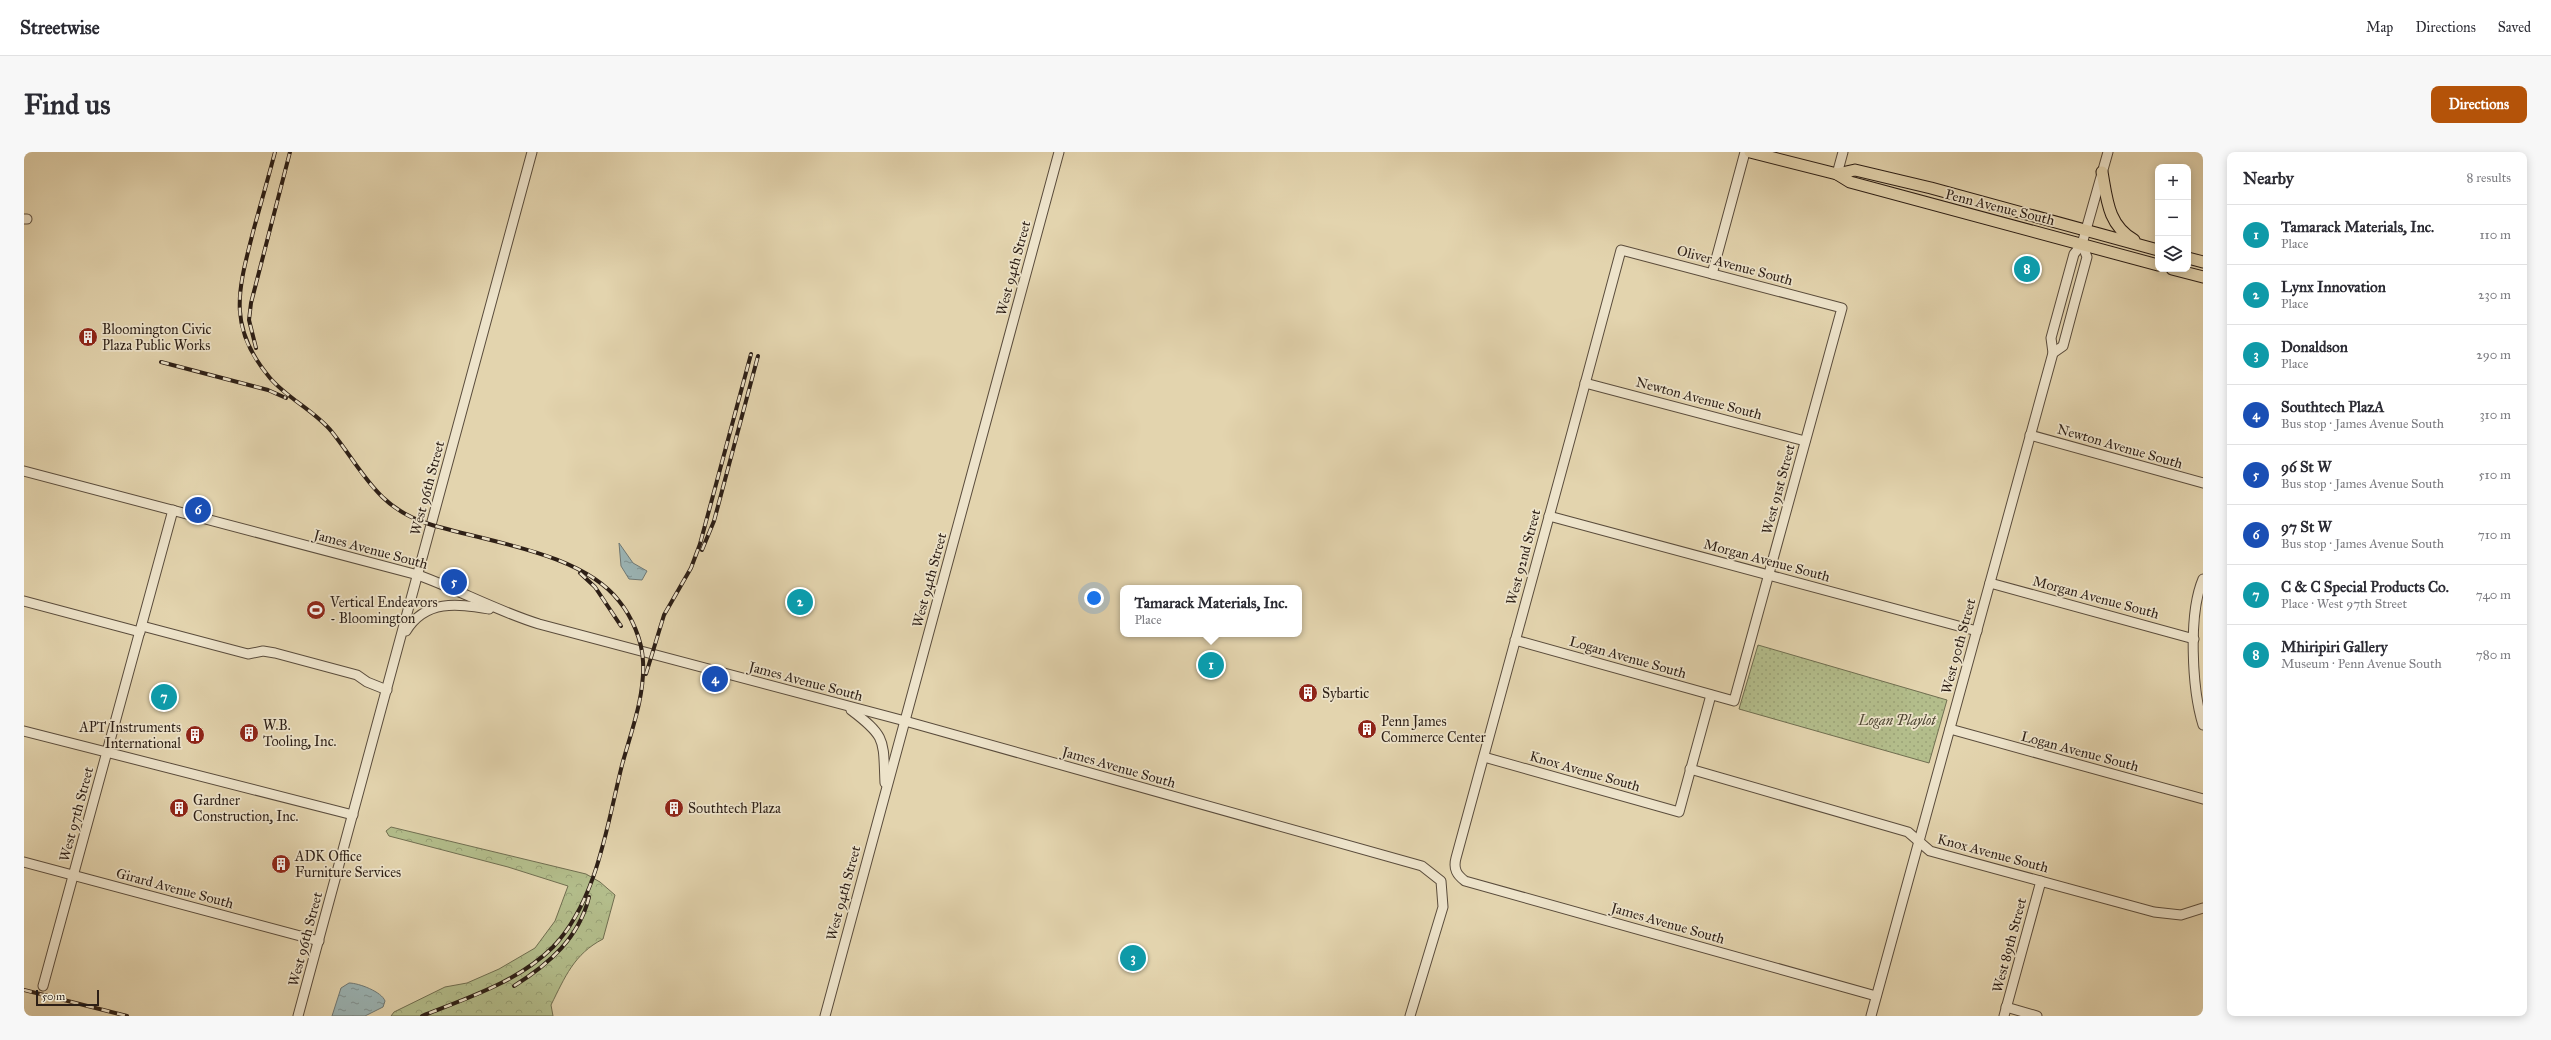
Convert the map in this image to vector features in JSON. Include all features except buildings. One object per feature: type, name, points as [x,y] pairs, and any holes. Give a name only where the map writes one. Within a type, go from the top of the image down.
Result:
[{"type":"main road","name":"Penn Avenue South","points":[[1750,152],[1837,174],[1850,182],[1971,216],[2155,264]]},
{"type":"main road","name":"Penn Avenue South","points":[[1837,174],[1855,170],[1946,192],[2153,249]]},
{"type":"main road","points":[[2102,172],[2108,208],[2114,222],[2122,233],[2153,249]]},
{"type":"main road","points":[[2191,259],[2203,262]]},
{"type":"main road","points":[[2184,272],[2203,277]]},
{"type":"street","name":"West 96th Street","points":[[298,1016],[388,690],[532,152]]},
{"type":"street","name":"West 94th Street","points":[[825,1016],[1059,152]]},
{"type":"street","points":[[1712,274],[1745,152]]},
{"type":"street","points":[[1837,174],[1844,152]]},
{"type":"street","name":"West 90th Street","points":[[1871,1016],[2053,353],[2051,338],[2074,254],[2082,244],[2108,152]]},
{"type":"street","name":"West 90th Street","points":[[2053,353],[2063,346],[2087,257],[2082,244]]},
{"type":"street","name":"Oliver Avenue South","points":[[1621,250],[1842,308]]},
{"type":"street","name":"West 92nd Street","points":[[1456,872],[1456,858],[1621,250]]},
{"type":"street","name":"West 91st Street","points":[[1734,701],[1842,308]]},
{"type":"street","name":"Newton Avenue South","points":[[1585,383],[1805,442]]},
{"type":"street","name":"Newton Avenue South","points":[[2030,436],[2203,484]]},
{"type":"street","name":"James Avenue South","points":[[24,471],[418,575],[442,583],[500,610],[539,624],[905,721],[1422,866],[1441,881],[1443,907],[1410,1016]]},
{"type":"street","name":"West 97th Street","points":[[43,986],[173,510]]},
{"type":"street","name":"Morgan Avenue South","points":[[1549,516],[1977,631]]},
{"type":"street","points":[[2203,579],[2194,639],[2195,682],[2203,726]]},
{"type":"street","name":"Morgan Avenue South","points":[[1990,583],[2194,639]]},
{"type":"street","points":[[24,602],[248,654],[263,651],[275,653],[357,675],[367,682],[388,690]]},
{"type":"street","points":[[401,639],[412,622],[419,616],[444,605],[454,604],[500,610]]},
{"type":"street","name":"Logan Avenue South","points":[[1515,640],[1734,701]]},
{"type":"street","points":[[1690,770],[1711,695]]},
{"type":"street","points":[[847,706],[872,726],[880,736],[883,752],[885,794]]},
{"type":"street","name":"Logan Avenue South","points":[[1950,730],[2203,800]]},
{"type":"street","points":[[24,731],[353,815]]},
{"type":"street","name":"Knox Avenue South","points":[[1484,757],[1679,812],[1690,770],[1908,832],[1930,852],[2168,915],[2181,915],[2203,908]]},
{"type":"street","name":"Girard Avenue South","points":[[24,862],[319,941]]},
{"type":"street","name":"James Avenue South","points":[[1456,872],[1465,881],[1876,996]]},
{"type":"street","name":"West 89th Street","points":[[2005,1012],[2041,881]]},
{"type":"street","points":[[2005,1012],[2037,1016]]},
{"type":"green space","name":"Logan Playlot","points":[[1758,645],[1947,700],[1929,763],[1739,709]]},
{"type":"green space","points":[[391,827],[586,874],[600,882],[615,895],[603,939],[593,945],[577,959],[571,967],[551,1005],[553,1016],[391,1016],[394,1012],[445,987],[467,983],[499,969],[535,948],[555,921],[568,886],[508,867],[389,836],[386,831]]},
{"type":"water","points":[[619,543],[633,563],[647,571],[642,580],[629,579],[621,566]]},
{"type":"water","points":[[349,983],[364,986],[380,994],[385,1001],[383,1007],[365,1016],[332,1016],[341,988]]},
{"type":"railway","points":[[275,152],[253,232],[240,291],[242,325],[247,342],[256,360],[277,385],[318,418],[332,432],[373,487],[396,508],[411,517],[429,524],[531,551],[557,560],[581,571],[602,584],[624,607],[636,629],[641,645],[643,674],[640,701],[622,765],[605,837],[590,885],[580,908],[568,928],[553,947],[524,970],[491,988],[422,1016]]},
{"type":"railway","points":[[256,348],[249,320],[251,303],[290,152]]},
{"type":"railway","points":[[646,674],[664,615],[691,568],[700,544],[751,354]]},
{"type":"railway","points":[[702,550],[714,521],[758,356]]},
{"type":"railway","points":[[161,362],[268,390],[286,398]]},
{"type":"railway","points":[[580,573],[595,587],[621,626]]},
{"type":"railway","points":[[514,986],[539,969],[561,949],[578,925],[589,897]]},
{"type":"railway","points":[[24,990],[127,1016]]},
{"type":"place","name":"Mhiripiri Gallery","points":[[2027,269]]},
{"type":"place","name":"Bloomington Civic Plaza Public Works","points":[[88,337]]},
{"type":"place","name":"97 St W","points":[[198,510]]},
{"type":"place","name":"96 St W","points":[[454,582]]},
{"type":"place","name":"Lynx Innovation","points":[[800,602]]},
{"type":"place","name":"Vertical Endeavors - Bloomington","points":[[316,610]]},
{"type":"place","name":"Tamarack Materials, Inc.","points":[[1211,665]]},
{"type":"place","name":"Southtech PlazA","points":[[715,679]]},
{"type":"place","name":"Sybartic","points":[[1308,693]]},
{"type":"place","name":"C & C Special Products Co.","points":[[164,697]]},
{"type":"place","name":"Penn James Commerce Center","points":[[1367,729]]},
{"type":"place","name":"W.B. Tooling, Inc.","points":[[249,733]]},
{"type":"place","name":"APT Instruments International","points":[[195,735]]},
{"type":"place","name":"Gardner Construction, Inc.","points":[[179,808]]},
{"type":"place","name":"Southtech Plaza","points":[[674,808]]},
{"type":"place","name":"ADK Office Furniture Services","points":[[281,864]]},
{"type":"place","name":"Donaldson","points":[[1133,958]]}]
